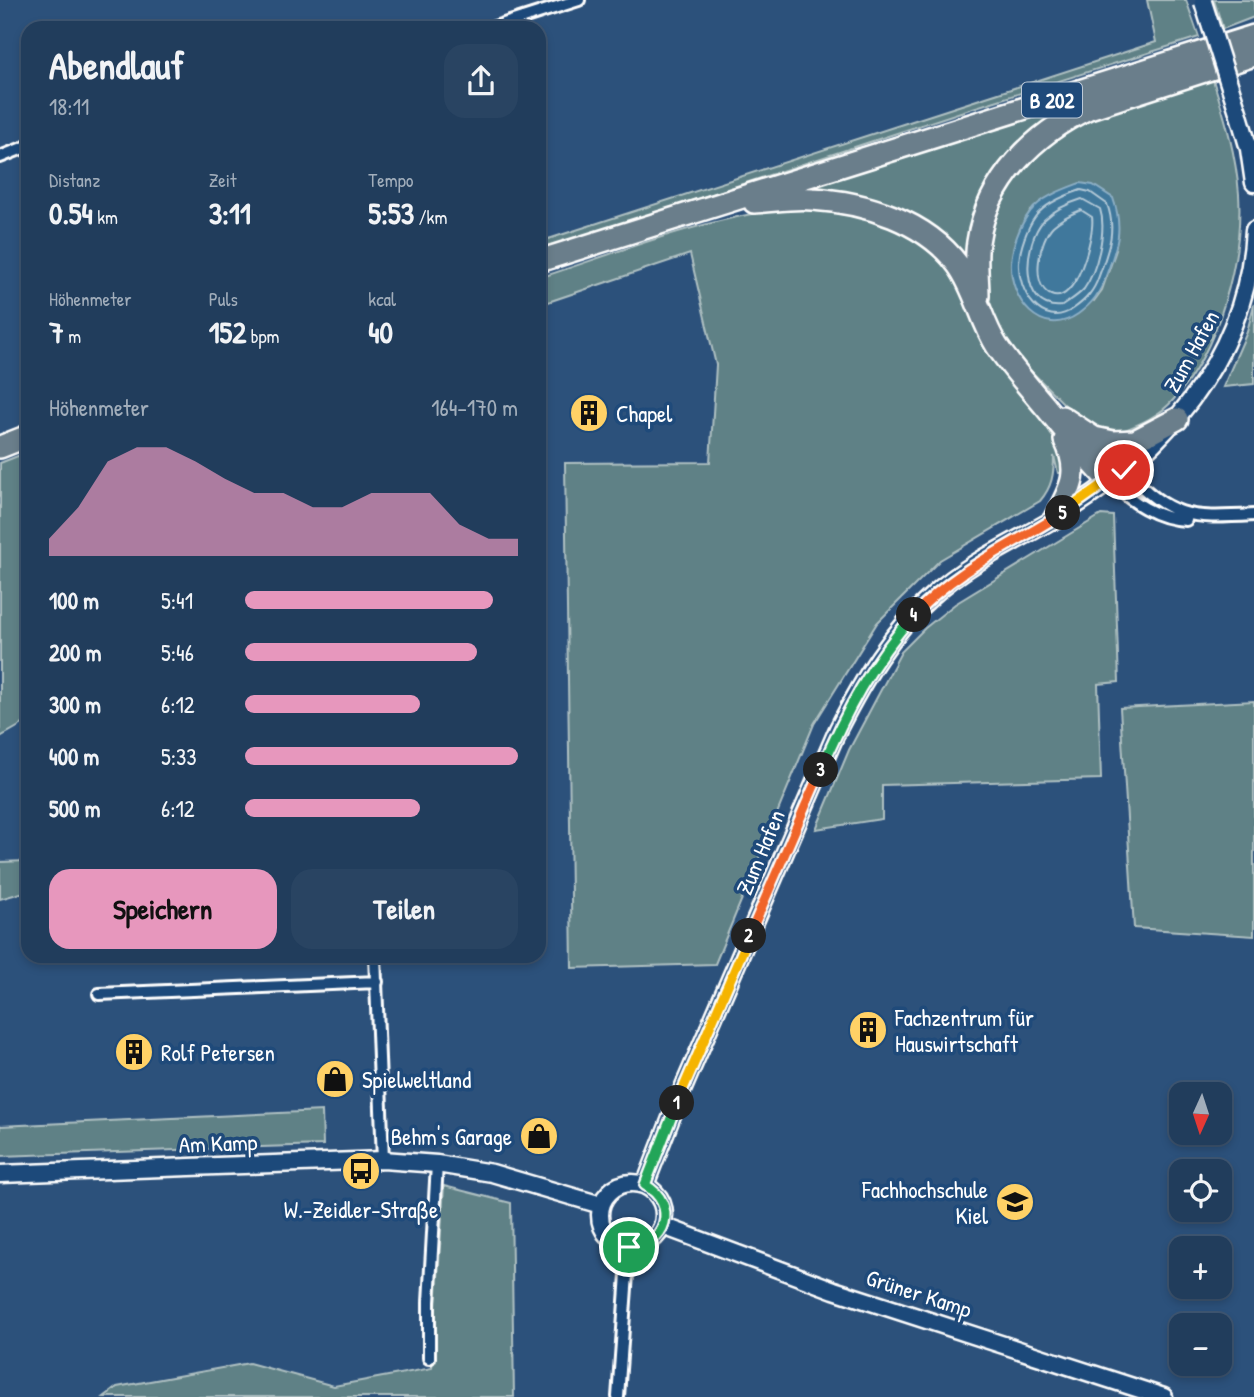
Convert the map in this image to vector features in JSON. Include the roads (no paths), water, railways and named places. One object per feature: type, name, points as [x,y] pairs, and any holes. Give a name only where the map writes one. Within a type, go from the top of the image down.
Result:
[{"type":"highway","points":[[1192,56],[1254,22]]},
{"type":"highway","name":"B 202","points":[[546,259],[1254,36]]},
{"type":"highway","points":[[978,305],[977,259],[982,223],[1002,181],[1036,141],[1059,123],[1089,108],[1254,55]]},
{"type":"highway","points":[[669,219],[752,202],[796,198],[830,200],[872,210],[918,230],[940,246],[969,282],[997,346],[1061,428],[1073,455],[1074,467],[1069,492],[1055,518]]},
{"type":"highway","points":[[1045,406],[1094,438],[1113,442],[1135,442],[1177,419]]},
{"type":"highway","points":[[1061,428],[1117,476]]},
{"type":"highway","points":[[1094,438],[1117,476]]},
{"type":"highway","points":[[0,447],[21,439]]},
{"type":"main road","points":[[1202,1],[1249,149],[1254,183]]},
{"type":"main road","name":"Zum Hafen","points":[[645,1185],[683,1087],[838,729],[855,696],[894,636],[932,596],[966,569],[1055,518],[1117,476],[1152,447],[1177,419],[1213,367],[1236,319],[1247,283],[1254,230]]},
{"type":"main road","name":"Am Kamp","points":[[0,1174],[383,1160],[437,1164],[492,1173],[601,1205]]},
{"type":"main road","points":[[634,1182],[645,1185],[660,1197],[664,1208],[663,1226],[657,1237],[647,1244],[629,1247],[616,1243],[602,1227],[601,1205],[614,1188],[634,1182]]},
{"type":"main road","name":"Grüner Kamp","points":[[663,1226],[834,1290],[1164,1397]]},
{"type":"street","points":[[513,21],[579,0]]},
{"type":"street","points":[[0,157],[21,149]]},
{"type":"street","points":[[1117,476],[1133,502],[1152,513],[1180,520],[1254,515]]},
{"type":"street","points":[[1117,476],[1178,512],[1216,517]]},
{"type":"street","points":[[376,963],[383,1160]]},
{"type":"street","points":[[99,994],[377,982]]},
{"type":"street","points":[[429,1358],[429,1302],[437,1164]]},
{"type":"street","points":[[618,1397],[629,1247]]},
{"type":"water","points":[[1080,183],[1093,185],[1113,198],[1119,229],[1116,247],[1104,282],[1092,302],[1064,321],[1052,322],[1040,319],[1022,302],[1012,276],[1013,250],[1026,217],[1040,202]]},
{"type":"place","name":"Chapel","points":[[589,413]]},
{"type":"place","name":"Fachzentrum für Hauswirtschaft","points":[[868,1030]]},
{"type":"place","name":"Rolf Petersen","points":[[134,1052]]},
{"type":"place","name":"Spielweltland","points":[[335,1079]]},
{"type":"place","name":"Behm's Garage","points":[[539,1136]]},
{"type":"place","name":"W.-Zeidler-Straße","points":[[361,1171]]},
{"type":"place","name":"Fachhochschule Kiel","points":[[1015,1202]]}]
